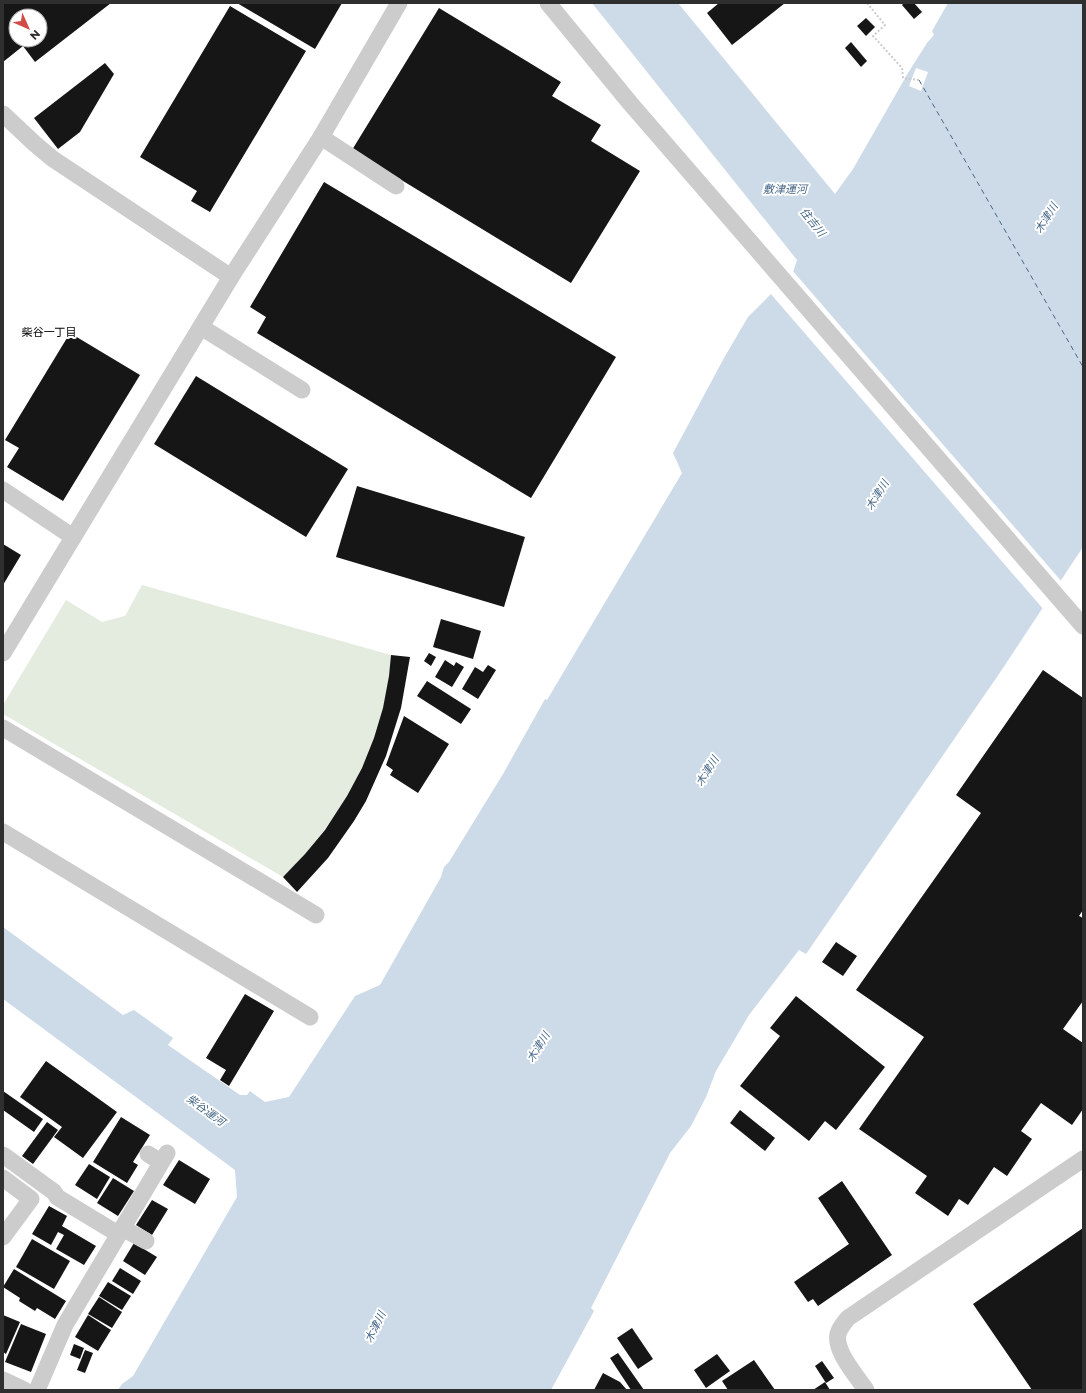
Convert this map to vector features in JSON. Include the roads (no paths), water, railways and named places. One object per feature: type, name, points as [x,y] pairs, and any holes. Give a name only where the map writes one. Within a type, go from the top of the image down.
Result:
[{"type":"street","points":[[3,653],[231,277],[321,137],[399,3]]},
{"type":"street","points":[[548,3],[630,103],[1083,626]]},
{"type":"street","points":[[3,114],[53,159],[231,277]]},
{"type":"street","points":[[321,137],[396,186]]},
{"type":"street","points":[[201,327],[302,390]]},
{"type":"street","points":[[3,490],[73,537]]},
{"type":"street","points":[[3,728],[316,915]]},
{"type":"street","points":[[3,832],[310,1017]]},
{"type":"street","points":[[3,1154],[54,1192],[57,1197],[120,1231],[146,1242]]},
{"type":"street","points":[[37,1390],[65,1325],[120,1231],[158,1157]]},
{"type":"street","points":[[866,1390],[843,1356],[839,1346],[838,1336],[841,1326],[848,1318],[1083,1159]]},
{"type":"street","points":[[3,1178],[31,1199],[5,1230]]},
{"type":"street","points":[[3,1380],[24,1390]]},
{"type":"water","points":[[592,3],[678,3],[835,194],[853,169],[908,73],[927,43],[934,35],[932,31],[948,3],[1083,3],[1083,547],[999,674],[806,954],[799,950],[749,1015],[716,1071],[706,1097],[691,1126],[670,1153],[591,1308],[594,1311],[551,1390],[118,1390],[122,1384],[133,1376],[237,1197],[235,1170],[3,999],[3,927],[123,1015],[134,1010],[173,1038],[168,1045],[240,1095],[247,1095],[250,1091],[265,1102],[289,1097],[355,996],[380,985],[441,877],[444,867],[449,862],[503,774],[545,699],[547,700],[682,473],[673,453],[724,358],[748,317],[793,272],[797,260]]},
{"type":"district","name":"柴谷一丁目","points":[[49,332]]},
{"type":"water label","name":"敷津運河","points":[[785,189]]},
{"type":"water label","name":"木津川","points":[[1046,218]]},
{"type":"water label","name":"住吉川","points":[[813,222]]},
{"type":"water label","name":"木津川","points":[[877,495]]},
{"type":"water label","name":"木津川","points":[[707,771]]},
{"type":"water label","name":"木津川","points":[[538,1047]]},
{"type":"water label","name":"柴谷運河","points":[[206,1110]]},
{"type":"water label","name":"木津川","points":[[375,1327]]}]
